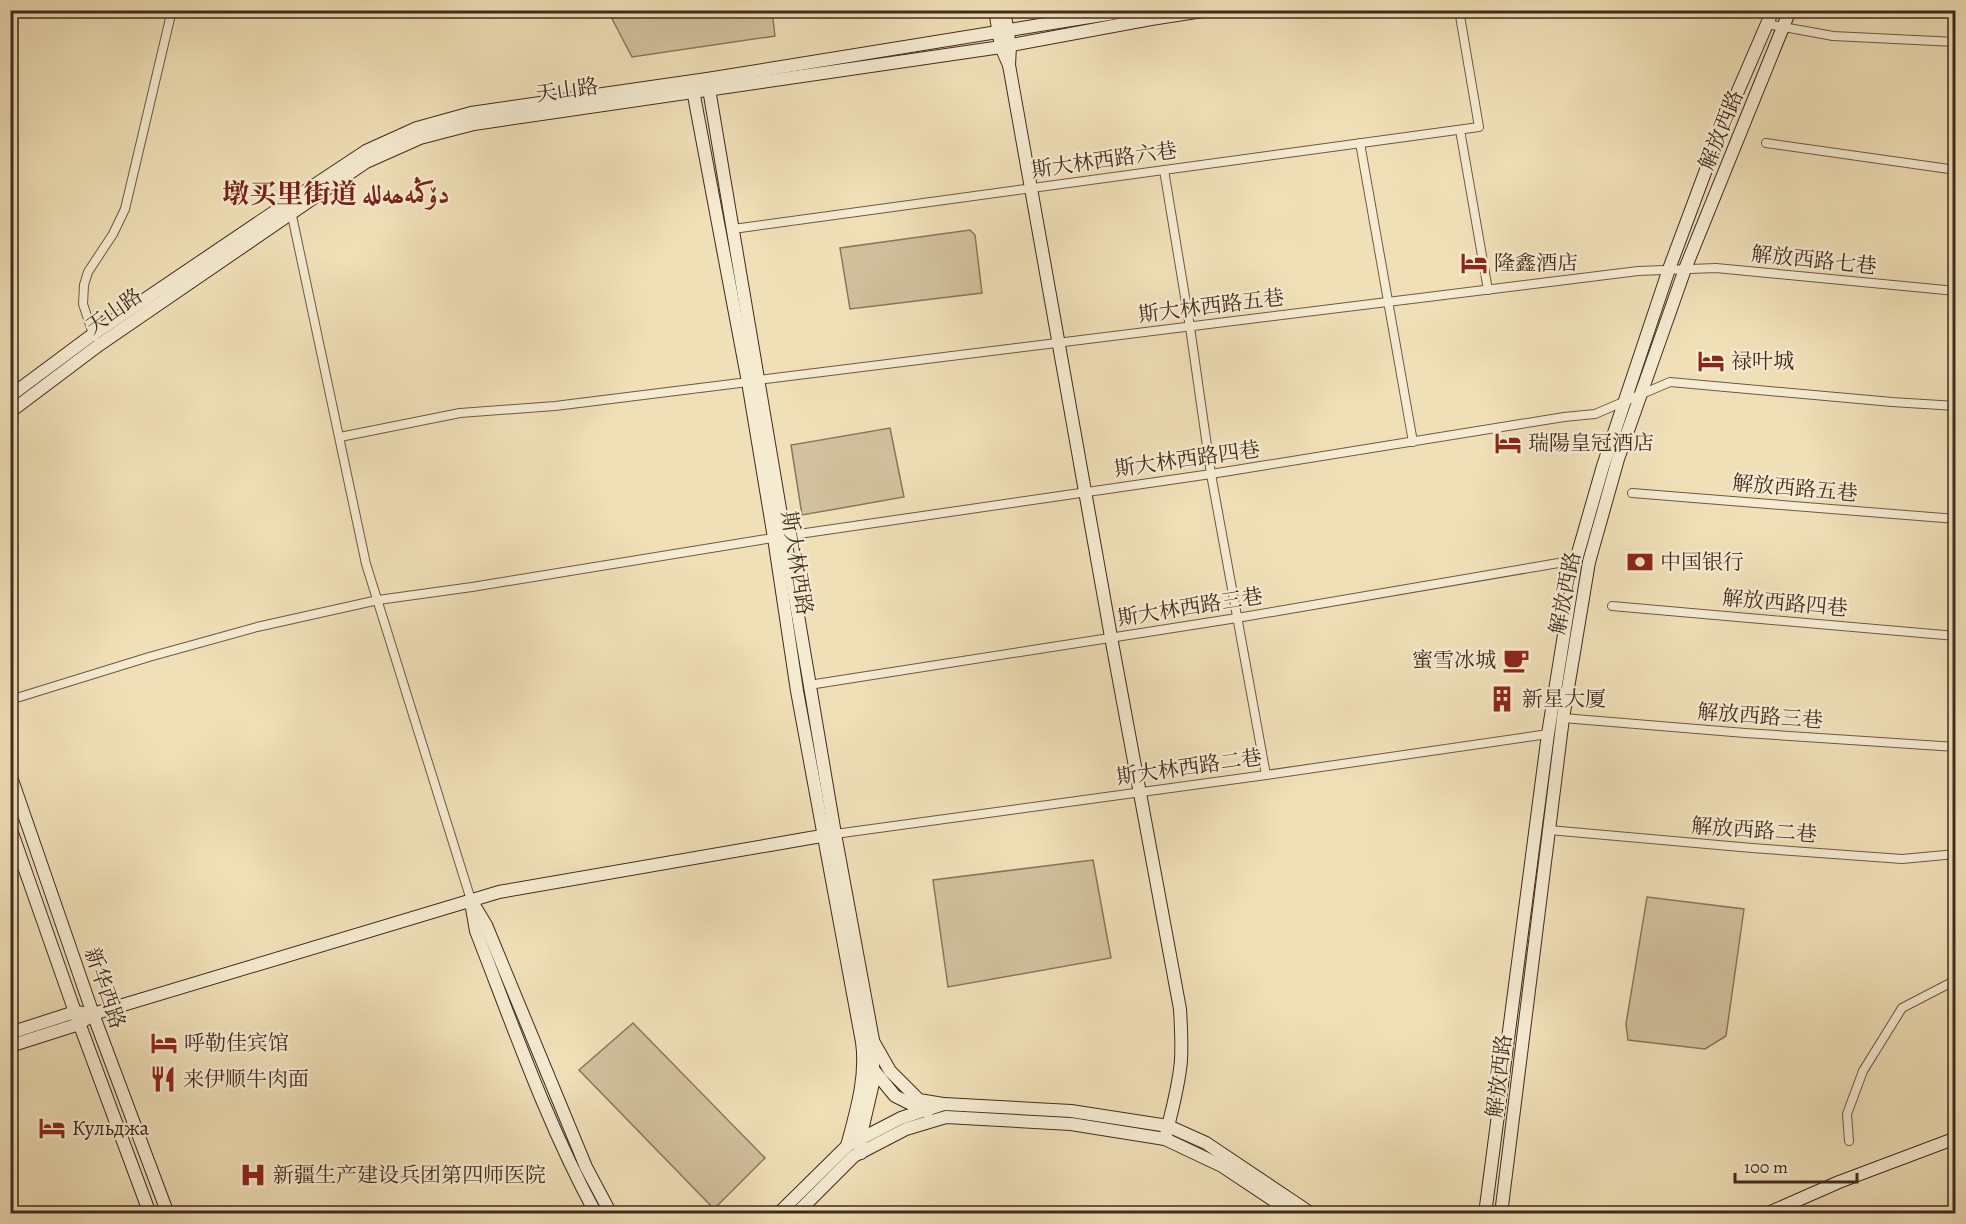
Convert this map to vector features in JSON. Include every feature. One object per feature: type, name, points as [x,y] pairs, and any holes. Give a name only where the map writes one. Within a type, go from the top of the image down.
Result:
[{"type":"main road","points":[[995,10],[1004,31]]},
{"type":"main road","points":[[1004,10],[1005,46],[1180,1009],[1181,1061],[1165,1139]]},
{"type":"main road","name":"天山路","points":[[708,85],[1133,10]]},
{"type":"main road","name":"天山路","points":[[10,396],[289,209],[366,151],[417,128],[471,113],[1005,46],[1209,10]]},
{"type":"main road","name":"解放西路","points":[[1485,1214],[1548,734],[1576,560],[1603,466],[1669,269],[1719,135],[1773,10]]},
{"type":"main road","name":"解放西路","points":[[1501,1214],[1563,718],[1589,562],[1618,459],[1685,269],[1790,10]]},
{"type":"main road","name":"斯大林西路","points":[[708,85],[733,229],[753,381],[779,537],[809,685],[863,1050]]},
{"type":"main road","name":"斯大林西路","points":[[692,86],[753,381]]},
{"type":"main road","name":"天山路","points":[[10,412],[96,340]]},
{"type":"main road","name":"斯大林西路","points":[[779,537],[797,692],[873,1040]]},
{"type":"main road","name":"新华西路","points":[[10,774],[93,1014],[168,1214]]},
{"type":"main road","name":"新华西路","points":[[10,827],[77,1018],[150,1214]]},
{"type":"main road","points":[[10,1033],[93,1014],[499,892],[830,835]]},
{"type":"main road","points":[[471,900],[476,932],[527,1060],[579,1182],[596,1214]]},
{"type":"main road","points":[[471,900],[486,925],[586,1167],[611,1214]]},
{"type":"main road","points":[[10,1046],[77,1018]]},
{"type":"main road","points":[[861,1153],[860,1139],[873,1083],[873,1040]]},
{"type":"main road","points":[[873,1040],[890,1071],[919,1100],[945,1111],[1071,1124],[1165,1139],[1222,1166],[1294,1214]]},
{"type":"main road","points":[[863,1050],[873,1070],[895,1096],[925,1111]]},
{"type":"main road","points":[[847,1146],[860,1097],[863,1050]]},
{"type":"main road","points":[[778,1214],[847,1146],[901,1118],[925,1111],[1071,1111],[1168,1126],[1206,1143],[1312,1214]]},
{"type":"main road","points":[[796,1214],[854,1156],[945,1111]]},
{"type":"main road","points":[[1766,1214],[1839,1182],[1956,1138]]},
{"type":"street","points":[[96,340],[83,304],[84,285],[88,272],[113,234],[125,209],[172,10]]},
{"type":"street","name":"斯大林西路六巷","points":[[733,229],[1479,127],[1459,10]]},
{"type":"street","points":[[1767,24],[1833,36],[1956,42]]},
{"type":"street","points":[[1460,130],[1488,290]]},
{"type":"street","points":[[1360,143],[1413,442]]},
{"type":"street","points":[[1766,143],[1956,170]]},
{"type":"street","points":[[1164,170],[1211,474],[1266,775]]},
{"type":"street","points":[[289,209],[366,564],[471,900]]},
{"type":"street","name":"解放西路七巷","points":[[1669,269],[1716,268],[1956,291]]},
{"type":"street","name":"斯大林西路五巷","points":[[340,437],[460,413],[555,406],[1669,269]]},
{"type":"street","name":"斯大林西路四巷","points":[[10,700],[236,633],[378,600],[1595,414],[1670,382],[1956,406]]},
{"type":"street","name":"解放西路五巷","points":[[1632,493],[1956,519]]},
{"type":"street","name":"斯大林西路三巷","points":[[809,685],[1237,618],[1576,560]]},
{"type":"street","name":"解放西路四巷","points":[[1612,606],[1956,636]]},
{"type":"street","name":"解放西路三巷","points":[[1563,718],[1745,734],[1956,747]]},
{"type":"street","name":"斯大林西路二巷","points":[[830,835],[1548,734]]},
{"type":"street","name":"解放西路二巷","points":[[1549,830],[1902,859],[1956,854]]},
{"type":"street","points":[[1849,1141],[1847,1114],[1863,1071],[1902,1008],[1956,980]]},
{"type":"shaded area","points":[[608,11],[772,11],[775,36],[632,57]]},
{"type":"shaded area","points":[[970,230],[975,235],[982,293],[850,309],[840,248]]},
{"type":"shaded area","points":[[890,428],[904,497],[802,515],[791,445]]},
{"type":"shaded area","points":[[1093,860],[1111,958],[948,987],[933,880]]},
{"type":"shaded area","points":[[1647,897],[1744,909],[1726,1036],[1705,1049],[1628,1040],[1626,1024]]},
{"type":"shaded area","points":[[633,1023],[765,1158],[714,1209],[579,1070]]},
{"type":"place","name":"隆鑫酒店","points":[[1474,263]]},
{"type":"place","name":"禄叶城","points":[[1711,361]]},
{"type":"place","name":"瑞陽皇冠酒店","points":[[1508,443]]},
{"type":"place","name":"中国银行","points":[[1640,562]]},
{"type":"place","name":"蜜雪冰城","points":[[1516,660]]},
{"type":"place","name":"新星大厦","points":[[1502,699]]},
{"type":"place","name":"呼勒佳宾馆","points":[[164,1043]]},
{"type":"place","name":"来伊顺牛肉面","points":[[163,1079]]},
{"type":"place","name":"Кульджа","points":[[52,1128]]},
{"type":"place","name":"新疆生产建设兵团第四师医院","points":[[253,1175]]},
{"type":"district","name":"墩买里街道 دۆڭمەھەللە","points":[[336,194]]}]
